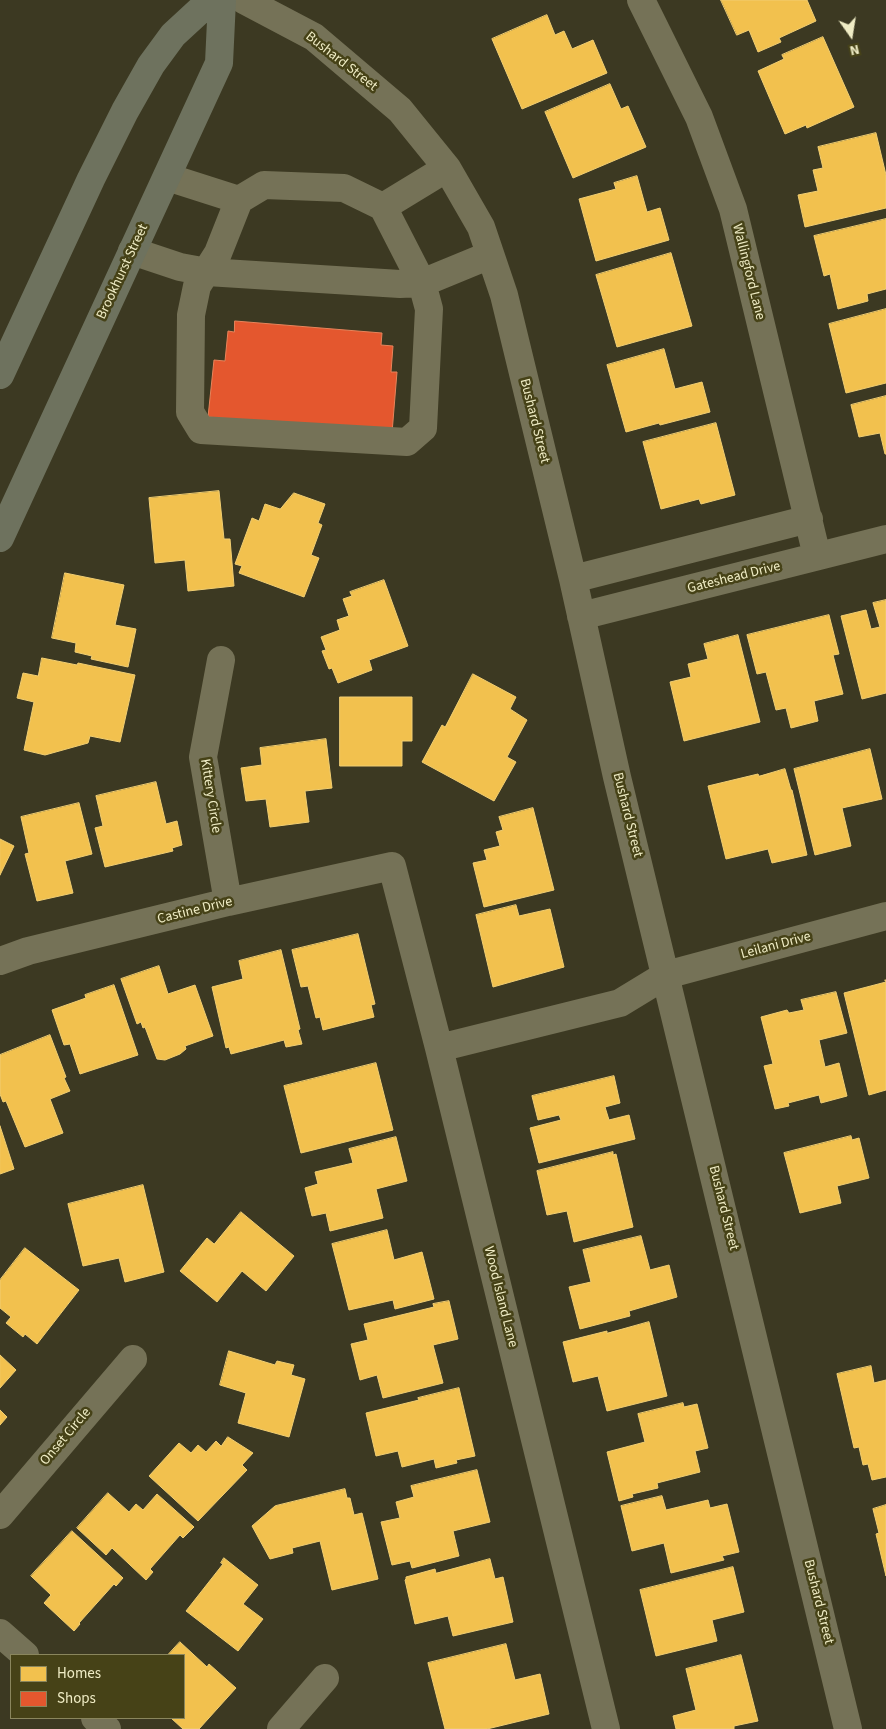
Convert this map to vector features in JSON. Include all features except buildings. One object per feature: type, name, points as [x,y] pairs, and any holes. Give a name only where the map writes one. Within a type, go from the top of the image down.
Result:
[{"type":"main road","points":[[0,375],[91,179],[125,111],[151,65],[173,35],[211,0]]},
{"type":"main road","name":"Brookhurst Street","points":[[0,538],[219,63],[222,0]]},
{"type":"street","name":"Bushard Street","points":[[244,0],[314,37],[400,110],[447,168],[481,228],[504,295],[573,579],[617,777],[848,1729]]},
{"type":"street","name":"Wallingford Lane","points":[[641,0],[699,117],[733,210],[817,556]]},
{"type":"street","points":[[382,207],[447,168]]},
{"type":"street","points":[[167,177],[240,200]]},
{"type":"street","points":[[264,185],[344,188],[382,207],[422,283],[429,309],[423,428],[407,442],[201,430],[190,412],[192,315],[197,286],[218,253],[240,200],[264,185]]},
{"type":"street","points":[[132,252],[180,267],[207,272],[400,284],[422,283],[490,255]]},
{"type":"street","points":[[573,579],[809,519]]},
{"type":"street","name":"Gateshead Drive","points":[[581,616],[886,539]]},
{"type":"street","name":"Kittery Circle","points":[[221,660],[203,757],[228,902]]},
{"type":"street","name":"Castine Drive","points":[[0,961],[28,951],[228,902],[392,866]]},
{"type":"street","name":"Wood Island Lane","points":[[392,866],[439,1048],[606,1729]]},
{"type":"street","name":"Leilani Drive","points":[[439,1048],[620,1004],[666,975],[886,916]]},
{"type":"street","name":"Onset Circle","points":[[0,1515],[133,1358]]},
{"type":"street","points":[[0,1633],[24,1654]]},
{"type":"street","points":[[281,1729],[325,1678]]},
{"type":"street","points":[[96,1719],[107,1729]]}]
